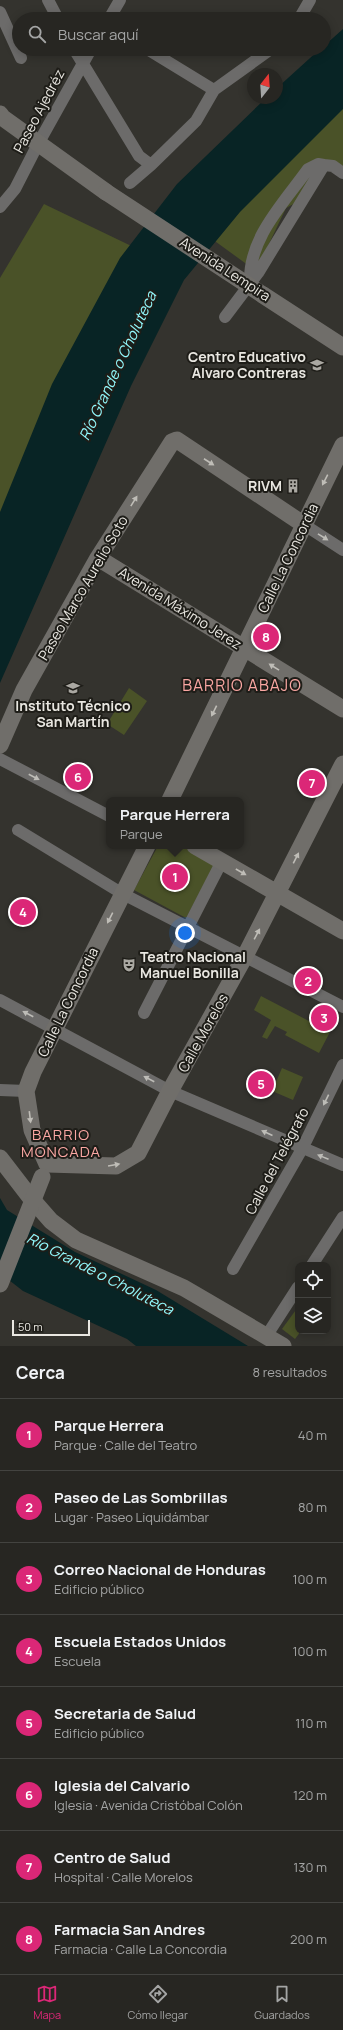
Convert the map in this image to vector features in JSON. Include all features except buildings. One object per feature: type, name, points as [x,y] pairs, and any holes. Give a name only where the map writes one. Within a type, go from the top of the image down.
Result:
[{"type":"street","points":[[48,0],[54,12]]},
{"type":"street","points":[[113,12],[120,0]]},
{"type":"street","points":[[303,12],[309,0]]},
{"type":"street","points":[[0,12],[12,38]]},
{"type":"street","points":[[78,56],[139,156],[151,165]]},
{"type":"street","name":"Paseo Ajedréz","points":[[0,207],[15,189],[87,56]]},
{"type":"street","points":[[158,56],[214,90]]},
{"type":"street","points":[[130,183],[151,165],[196,121],[214,90],[261,56]]},
{"type":"street","name":"Avenida Lempira","points":[[0,114],[38,144],[106,192],[257,289],[343,347]]},
{"type":"street","points":[[257,289],[251,264],[261,233],[308,169],[318,164],[341,168]]},
{"type":"street","points":[[225,318],[257,289],[324,165]]},
{"type":"street","name":"Paseo Marco Aurelio Soto","points":[[0,746],[24,690],[98,558],[172,442],[177,440],[303,524]]},
{"type":"street","name":"Calle La Concordia","points":[[171,797],[245,649],[303,524],[343,445]]},
{"type":"street","points":[[303,524],[343,550]]},
{"type":"street","name":"Avenida Máximo Jerez","points":[[98,558],[343,709]]},
{"type":"street","points":[[0,759],[106,814]]},
{"type":"street","name":"Calle Morelos","points":[[45,1171],[116,1166],[138,1153],[170,1090],[245,956],[343,764]]},
{"type":"street","points":[[18,830],[123,894],[188,926],[343,1007]]},
{"type":"street","name":"Calle La Concordia","points":[[26,1090],[55,1028],[146,849]]},
{"type":"street","points":[[200,849],[343,931]]},
{"type":"street","points":[[144,1013],[222,861]]},
{"type":"street","points":[[0,1000],[170,1090],[302,1149],[343,1165]]},
{"type":"street","name":"Calle del Telégrafo","points":[[233,1269],[302,1149],[343,1065]]},
{"type":"street","points":[[0,1090],[26,1090],[32,1130],[45,1171],[0,1284]]},
{"type":"street","points":[[0,1158],[30,1197],[51,1221],[76,1240],[184,1288],[267,1335],[283,1346]]},
{"type":"street","points":[[314,1262],[343,1217]]},
{"type":"street","points":[[267,1335],[295,1292]]},
{"type":"green space","points":[[343,88],[343,166],[341,165],[323,173],[305,198],[286,208],[256,271],[201,231]]},
{"type":"green space","points":[[44,204],[148,254],[0,600],[0,278]]},
{"type":"green space","points":[[129,688],[147,701],[124,735],[107,724]]},
{"type":"green space","points":[[156,849],[188,849],[215,864],[186,918],[134,890]]},
{"type":"green space","points":[[261,996],[330,1032],[319,1053],[285,1035],[287,1032],[275,1026],[267,1039],[262,1037],[271,1020],[254,1010]]},
{"type":"green space","points":[[282,1068],[303,1077],[293,1100],[272,1091]]},
{"type":"green space","points":[[295,1311],[295,1334],[299,1334],[295,1339],[282,1329]]},
{"type":"water","name":"Río Grande o Choluteca","points":[[343,29],[343,109],[240,212],[184,280],[131,386],[0,683],[0,512],[52,384],[120,258],[177,184],[260,104],[283,104],[283,83],[312,56],[331,56],[331,40]]},
{"type":"water","name":"Río Grande o Choluteca","points":[[0,1198],[7,1210],[75,1252],[156,1290],[248,1346],[136,1346],[127,1339],[23,1291],[0,1273]]},
{"type":"place","name":"Centro Educativo Alvaro Contreras","points":[[317,365]]},
{"type":"place","name":"RIVM","points":[[293,486]]},
{"type":"place","name":"Farmacia San Andres","points":[[266,637]]},
{"type":"place","name":"Instituto Técnico San Martín","points":[[73,688]]},
{"type":"place","name":"Iglesia del Calvario","points":[[78,777]]},
{"type":"place","name":"Centro de Salud","points":[[312,783]]},
{"type":"place","name":"Parque Herrera","points":[[175,877]]},
{"type":"place","name":"Escuela Estados Unidos","points":[[23,912]]},
{"type":"place","name":"Teatro Nacional Manuel Bonilla","points":[[129,965]]},
{"type":"place","name":"Paseo de Las Sombrillas","points":[[308,981]]},
{"type":"place","name":"Correo Nacional de Honduras","points":[[324,1018]]},
{"type":"place","name":"Secretaria de Salud","points":[[261,1084]]},
{"type":"district","name":"BARRIO ABAJO","points":[[242,685]]},
{"type":"district","name":"BARRIO MONCADA","points":[[61,1144]]}]
